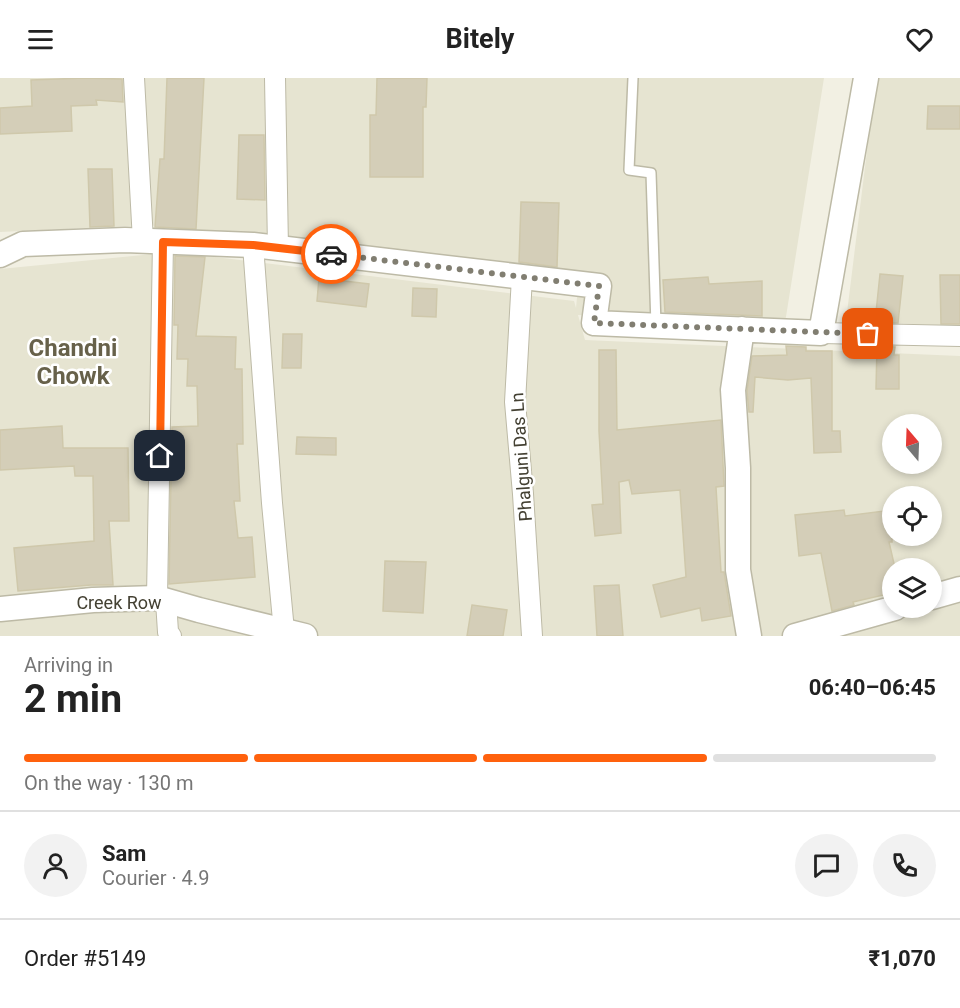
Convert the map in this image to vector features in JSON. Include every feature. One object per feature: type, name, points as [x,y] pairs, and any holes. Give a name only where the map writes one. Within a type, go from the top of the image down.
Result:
[{"type":"street","points":[[134,78],[153,242],[162,600],[168,632],[171,636]]},
{"type":"street","points":[[275,78],[278,248]]},
{"type":"street","points":[[821,333],[866,78]]},
{"type":"street","points":[[0,255],[23,244],[125,240],[253,245],[599,286],[594,323],[821,333],[960,336]]},
{"type":"street","points":[[253,245],[272,503],[294,633]]},
{"type":"street","name":"Phalguni Das Ln","points":[[522,277],[515,402],[532,636]]},
{"type":"street","points":[[742,329],[733,390],[738,468],[738,570],[749,636]]},
{"type":"street","points":[[942,594],[960,589]]},
{"type":"street","name":"Creek Row","points":[[0,609],[93,600],[162,600],[294,633]]},
{"type":"street","points":[[795,636],[882,612]]},
{"type":"lane","points":[[633,78],[628,170],[651,173],[656,326]]},
{"type":"shaded area","points":[[0,78],[824,78],[785,323],[578,315],[585,340],[960,356],[960,636],[0,636],[0,269],[174,252],[574,301],[576,308],[579,277],[148,225],[0,232]]},
{"type":"shaded area","points":[[876,78],[960,78],[960,326],[846,321]]},
{"type":"building","points":[[167,78],[204,78],[196,229],[155,227],[160,159],[164,159]]},
{"type":"building","points":[[377,78],[427,78],[426,107],[423,107],[423,177],[370,177],[370,115],[376,115]]},
{"type":"building","points":[[122,79],[123,102],[96,100],[97,105],[71,106],[72,131],[0,134],[0,108],[32,106],[31,80]]},
{"type":"building","points":[[928,106],[960,106],[960,129],[927,129]]},
{"type":"building","points":[[239,135],[264,135],[265,200],[237,199]]},
{"type":"building","points":[[88,169],[112,169],[114,226],[90,227]]},
{"type":"building","points":[[521,202],[559,203],[557,267],[519,262]]},
{"type":"building","points":[[175,256],[205,257],[196,336],[236,337],[235,369],[242,369],[243,444],[237,444],[240,501],[234,501],[238,538],[252,537],[255,577],[169,584],[171,477],[182,476],[180,446],[172,446],[172,427],[198,426],[197,386],[187,386],[188,359],[177,359],[178,325],[174,325]]},
{"type":"building","points":[[880,274],[903,276],[898,323],[875,322]]},
{"type":"building","points":[[940,275],[960,275],[960,324],[941,324]]},
{"type":"building","points":[[708,277],[709,284],[762,281],[762,316],[665,312],[663,280]]},
{"type":"building","points":[[319,278],[369,284],[366,307],[317,301]]},
{"type":"building","points":[[413,288],[437,289],[436,317],[412,316]]},
{"type":"building","points":[[283,334],[302,334],[301,368],[282,368]]},
{"type":"building","points":[[786,346],[806,347],[806,351],[832,351],[832,431],[840,431],[841,452],[814,453],[811,378],[788,380],[755,377],[753,412],[749,412],[747,391],[752,356],[787,355]]},
{"type":"building","points":[[877,346],[895,347],[894,355],[899,355],[899,389],[876,389]]},
{"type":"building","points":[[599,350],[616,350],[617,430],[721,420],[724,486],[716,487],[721,572],[724,572],[731,616],[702,621],[700,608],[661,617],[653,585],[686,577],[680,490],[632,494],[629,480],[619,482],[621,533],[595,536],[592,505],[603,504],[599,431]]},
{"type":"building","points":[[62,426],[63,448],[128,448],[129,521],[109,521],[113,585],[18,591],[14,548],[94,541],[93,476],[75,476],[74,466],[0,470],[0,430]]},
{"type":"building","points":[[297,437],[336,438],[336,455],[296,454]]},
{"type":"building","points":[[844,510],[845,516],[882,511],[882,546],[890,546],[893,558],[882,558],[882,595],[853,602],[854,605],[832,611],[821,553],[799,556],[795,515]]},
{"type":"building","points":[[385,561],[426,562],[423,613],[383,611]]},
{"type":"building","points":[[619,585],[623,636],[597,636],[594,586]]},
{"type":"building","points":[[472,605],[507,610],[503,636],[467,636]]},
{"type":"way so far","points":[[331,254],[599,286],[594,323],[868,334]]},
{"type":"district","name":"Chandni Chowk","points":[[73,362]]},
{"type":"route","points":[[160,456],[163,242],[253,245],[331,254]]}]
